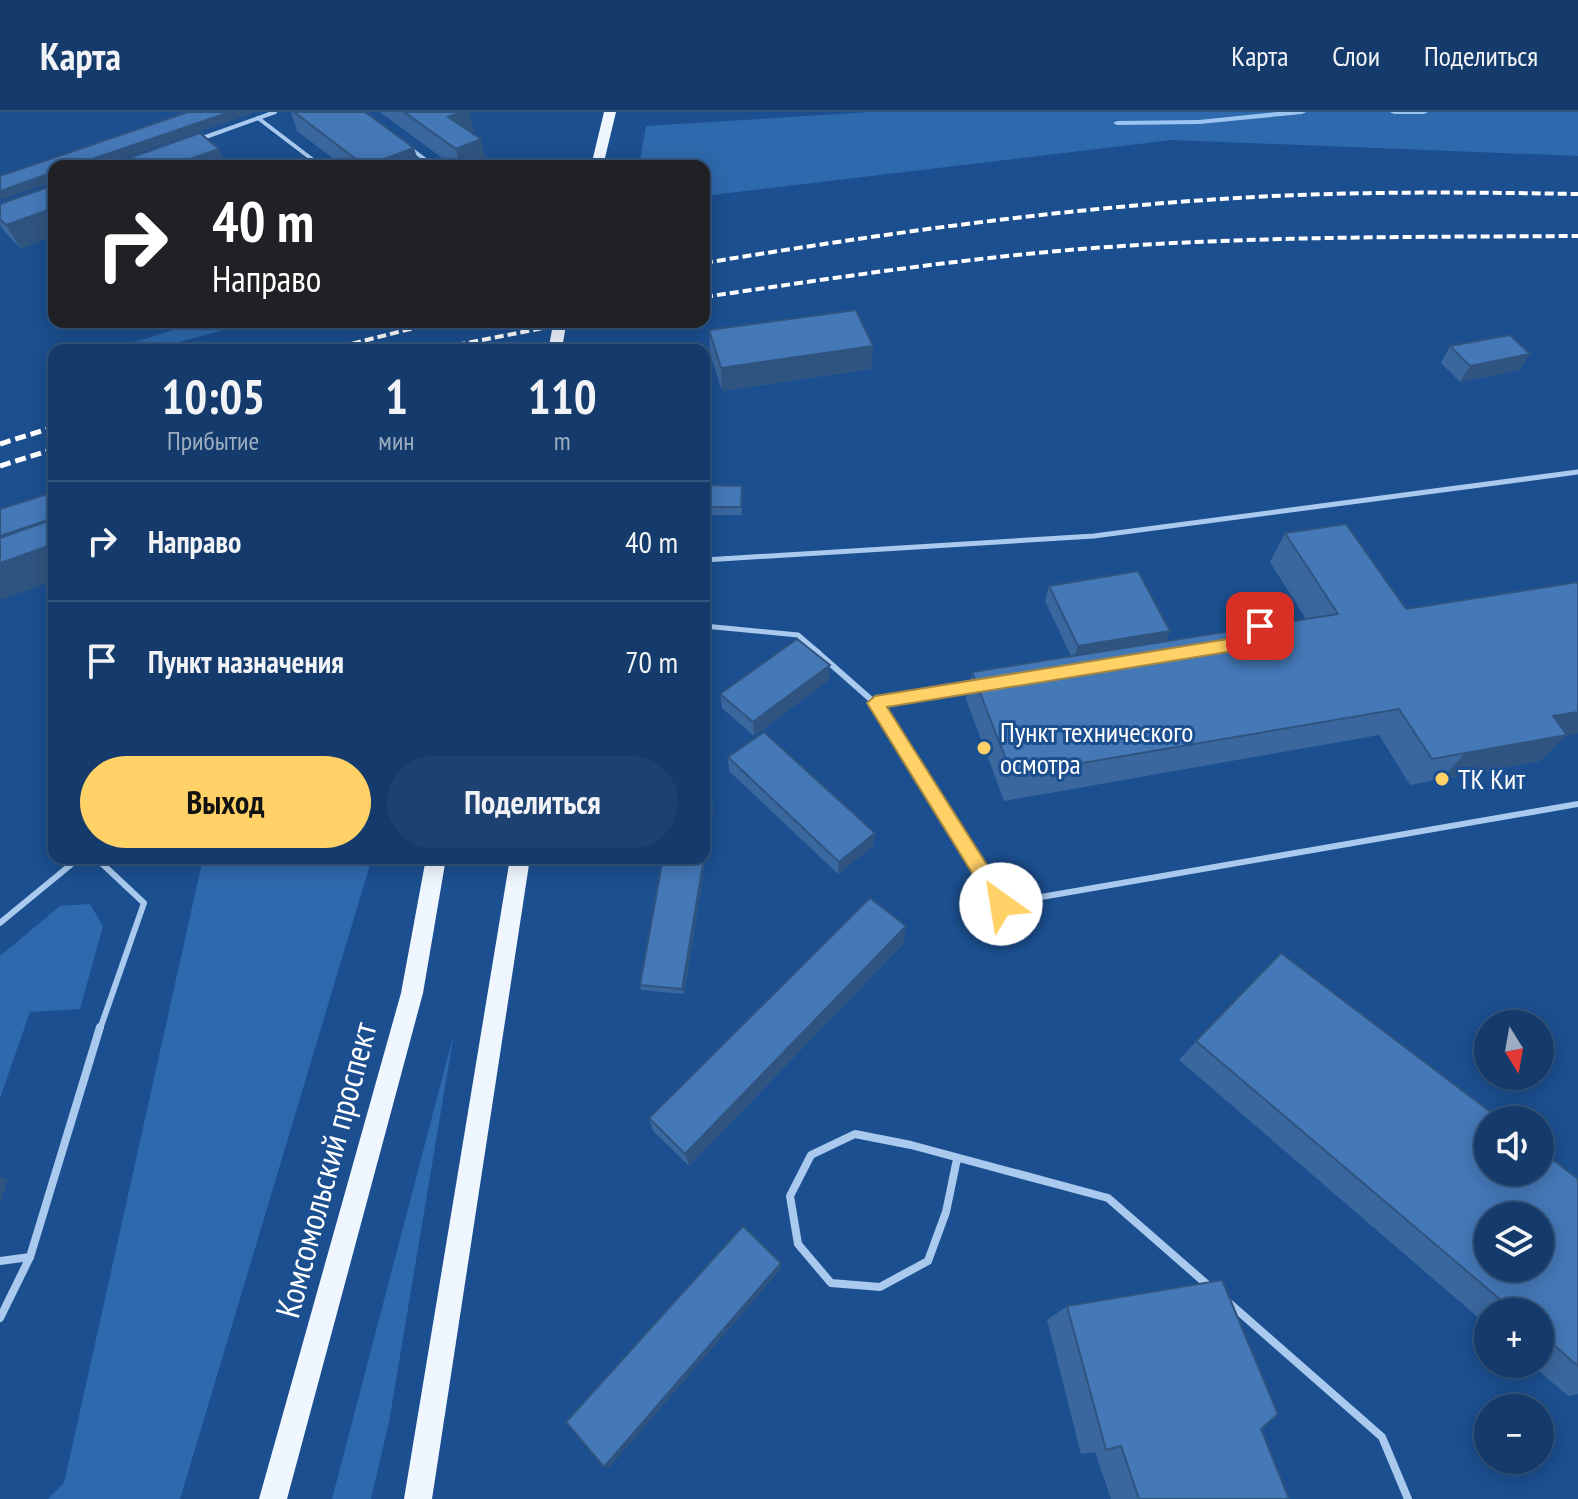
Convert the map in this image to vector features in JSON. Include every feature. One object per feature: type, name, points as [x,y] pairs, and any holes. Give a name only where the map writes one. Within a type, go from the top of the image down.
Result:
[{"type":"main road","points":[[599,159],[610,112]]},
{"type":"main road","name":"Комсомольский проспект","points":[[273,1499],[412,993],[435,864]]},
{"type":"main road","points":[[418,1499],[519,864]]},
{"type":"lane","points":[[199,139],[275,112]]},
{"type":"lane","points":[[258,118],[313,160]]},
{"type":"lane","points":[[409,148],[426,160]]},
{"type":"lane","points":[[710,560],[1094,536],[1578,472]]},
{"type":"lane","points":[[1252,642],[1268,610]]},
{"type":"lane","points":[[710,627],[798,635],[875,703],[1001,904],[1578,804]]},
{"type":"lane","points":[[875,703],[985,685]]},
{"type":"lane","points":[[0,923],[72,864]]},
{"type":"lane","points":[[0,1318],[30,1257],[112,989],[144,903],[102,864]]},
{"type":"lane","points":[[957,1159],[946,1212],[928,1261],[880,1287],[831,1283],[798,1244],[790,1196],[811,1155],[855,1134],[911,1145],[1108,1198],[1382,1437],[1408,1499]]},
{"type":"lane","points":[[0,1261],[30,1257]]},
{"type":"shaded area","points":[[870,112],[1578,112],[1578,156],[1172,140],[710,195],[710,160],[640,160],[646,126]]},
{"type":"shaded area","points":[[179,328],[232,328],[171,344],[129,344]]},
{"type":"shaded area","points":[[202,864],[370,864],[180,1499],[48,1499],[64,1483]]},
{"type":"shaded area","points":[[90,904],[103,926],[80,1009],[30,1012],[0,1098],[0,956],[60,906]]},
{"type":"shaded area","points":[[454,1033],[389,1422],[371,1499],[332,1499]]},
{"type":"building","points":[[188,112],[230,112],[90,160],[48,160],[48,174],[0,191],[0,176]]},
{"type":"building","points":[[294,112],[365,112],[414,148],[381,160],[357,160]]},
{"type":"building","points":[[404,112],[461,112],[448,117],[481,139],[456,149]]},
{"type":"building","points":[[200,133],[219,149],[187,160],[124,160]]},
{"type":"building","points":[[48,187],[48,210],[6,225],[0,219],[0,204]]},
{"type":"building","points":[[856,310],[873,346],[721,368],[709,330]]},
{"type":"building","points":[[1510,335],[1530,354],[1470,366],[1450,346]]},
{"type":"building","points":[[710,485],[742,486],[741,507],[710,507]]},
{"type":"building","points":[[48,494],[48,520],[0,536],[0,509]]},
{"type":"building","points":[[48,521],[48,546],[0,563],[0,538]]},
{"type":"building","points":[[1346,524],[1406,609],[1578,582],[1578,712],[1553,716],[1567,735],[1432,759],[1399,709],[1012,775],[972,672],[1338,614],[1285,533]]},
{"type":"building","points":[[1138,571],[1170,631],[1078,646],[1049,586]]},
{"type":"building","points":[[797,639],[830,665],[753,722],[720,694]]},
{"type":"building","points":[[764,732],[875,833],[839,862],[728,757]]},
{"type":"building","points":[[662,864],[703,864],[682,989],[640,985]]},
{"type":"building","points":[[870,898],[906,926],[685,1154],[649,1118]]},
{"type":"building","points":[[1281,953],[1483,1106],[1474,1106],[1474,1186],[1554,1186],[1554,1161],[1578,1179],[1578,1366],[1554,1345],[1554,1298],[1499,1298],[1480,1282],[1554,1282],[1554,1202],[1474,1202],[1474,1277],[1196,1041]]},
{"type":"building","points":[[743,1226],[781,1263],[604,1467],[566,1422]]},
{"type":"building","points":[[1222,1280],[1278,1414],[1261,1429],[1289,1499],[1139,1499],[1121,1446],[1106,1450],[1067,1306]]},
{"type":"waterway","points":[[1117,123],[1199,122],[1302,112]]},
{"type":"waterway","points":[[1394,112],[1424,112]]},
{"type":"railway","points":[[710,262],[961,225],[1156,204],[1355,193],[1578,194]]},
{"type":"railway","points":[[710,296],[947,263],[1094,248],[1275,239],[1578,236]]},
{"type":"railway","points":[[351,344],[414,328]]},
{"type":"railway","points":[[462,344],[543,328]]},
{"type":"railway","points":[[0,444],[48,429]]},
{"type":"railway","points":[[0,466],[48,451]]},
{"type":"place","name":"Пункт технического осмотра","points":[[984,748]]},
{"type":"place","name":"ТК Кит","points":[[1442,779]]},
{"type":"route","points":[[1001,904],[875,703],[1252,642],[1260,626]]}]
